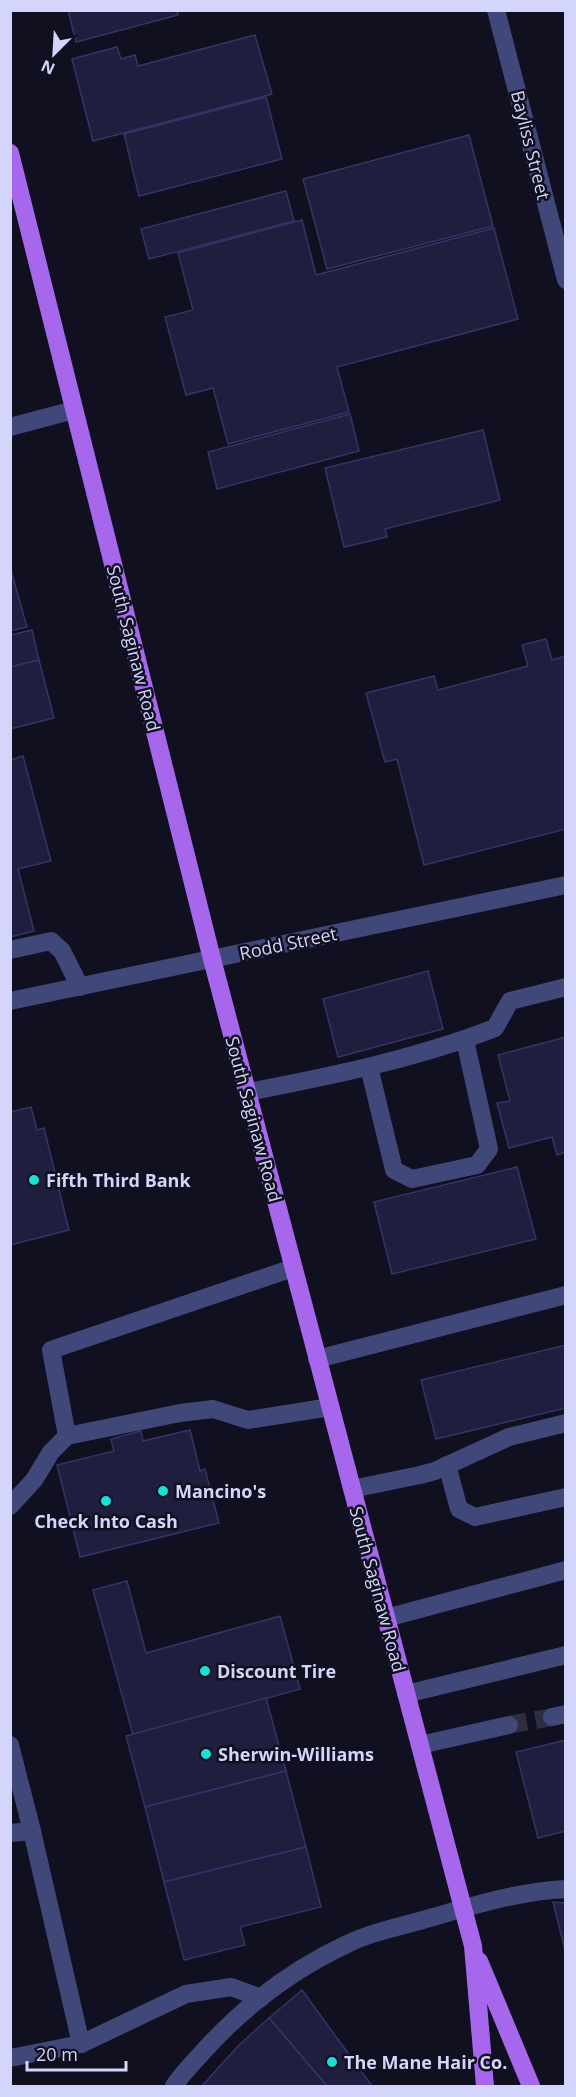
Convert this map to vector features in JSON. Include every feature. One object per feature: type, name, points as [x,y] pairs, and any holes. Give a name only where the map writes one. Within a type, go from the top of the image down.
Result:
[{"type":"main road","name":"South Saginaw Road","points":[[10,153],[212,959],[473,1946],[485,2086]]},
{"type":"main road","points":[[473,1946],[531,2086]]},
{"type":"street","name":"Bayliss Street","points":[[496,10],[566,280]]},
{"type":"street","points":[[10,427],[74,410]]},
{"type":"street","name":"Rodd Street","points":[[10,1002],[566,885]]},
{"type":"street","points":[[10,950],[51,941],[62,951],[80,987]]},
{"type":"street","points":[[248,1092],[369,1067],[465,1040],[495,1028],[510,1001],[566,987]]},
{"type":"street","points":[[369,1067],[394,1170],[412,1179],[477,1165],[489,1149],[465,1040]]},
{"type":"street","points":[[67,1436],[51,1350],[293,1268]]},
{"type":"street","points":[[317,1359],[566,1295]]},
{"type":"street","points":[[10,1506],[34,1480],[51,1452],[67,1436],[180,1413],[213,1409],[248,1420],[330,1407]]},
{"type":"street","points":[[352,1488],[420,1476],[509,1437],[566,1423]]},
{"type":"street","points":[[447,1465],[459,1509],[475,1517],[566,1497]]},
{"type":"street","points":[[386,1618],[566,1570]]},
{"type":"street","points":[[406,1694],[566,1655]]},
{"type":"street","points":[[420,1745],[509,1725]]},
{"type":"street","points":[[10,1745],[81,2044]]},
{"type":"street","points":[[10,1833],[32,1831]]},
{"type":"street","points":[[174,2086],[215,2038],[261,1998],[298,1972],[346,1944],[505,1896],[566,1889]]},
{"type":"street","points":[[10,2058],[81,2044],[186,1994],[231,1988],[261,1998]]},
{"type":"building","points":[[68,10],[177,10],[178,15],[76,42]]},
{"type":"building","points":[[255,35],[272,94],[93,141],[72,59],[117,47],[121,59],[135,55],[138,66]]},
{"type":"building","points":[[266,97],[282,159],[139,196],[124,134]]},
{"type":"building","points":[[469,135],[493,226],[327,269],[303,179]]},
{"type":"building","points":[[286,191],[294,221],[149,259],[141,229]]},
{"type":"building","points":[[302,220],[316,275],[494,228],[518,319],[337,367],[349,412],[228,444],[213,388],[186,395],[165,317],[193,310],[178,253]]},
{"type":"building","points":[[350,414],[359,451],[217,489],[208,452]]},
{"type":"building","points":[[483,430],[500,500],[385,529],[387,537],[344,547],[325,468]]},
{"type":"building","points":[[10,567],[27,627],[10,631]]},
{"type":"building","points":[[32,630],[39,660],[10,667],[10,635]]},
{"type":"building","points":[[546,639],[552,660],[566,656],[566,829],[424,865],[397,759],[385,762],[366,693],[434,676],[438,690],[528,666],[522,645]]},
{"type":"building","points":[[39,660],[54,718],[10,729],[10,667]]},
{"type":"building","points":[[23,756],[51,861],[18,869],[34,931],[10,937],[10,760]]},
{"type":"building","points":[[428,971],[443,1029],[338,1057],[323,999]]},
{"type":"building","points":[[566,1037],[566,1152],[557,1155],[552,1137],[509,1148],[497,1103],[510,1101],[498,1055]]},
{"type":"building","name":"Fifth Third Bank","points":[[31,1107],[37,1130],[44,1128],[69,1230],[10,1245],[10,1112]]},
{"type":"building","points":[[517,1167],[536,1239],[392,1274],[374,1202]]},
{"type":"building","points":[[566,1345],[566,1408],[436,1439],[421,1380]]},
{"type":"building","points":[[190,1430],[200,1471],[205,1469],[219,1523],[80,1557],[57,1465],[114,1451],[111,1439],[141,1431],[143,1441]]},
{"type":"building","name":"Discount Tire","points":[[127,1581],[146,1653],[280,1616],[300,1689],[133,1735],[93,1590]]},
{"type":"building","name":"Sherwin-Williams","points":[[266,1698],[286,1771],[145,1807],[126,1736]]},
{"type":"building","points":[[566,1740],[566,1831],[538,1838],[516,1752]]},
{"type":"building","points":[[286,1771],[306,1847],[164,1882],[145,1807]]},
{"type":"building","points":[[306,1847],[321,1907],[240,1927],[245,1945],[184,1960],[164,1882]]},
{"type":"building","points":[[553,1902],[566,1903],[566,1954]]},
{"type":"building","points":[[302,1990],[372,2086],[327,2086],[269,2018]]},
{"type":"building","points":[[269,2018],[327,2086],[202,2086],[238,2046]]},
{"type":"tunnel","points":[[509,1725],[552,1717]]},
{"type":"place","name":"Fifth Third Bank","points":[[34,1180]]},
{"type":"place","name":"Mancino's","points":[[163,1491]]},
{"type":"place","name":"Check Into Cash","points":[[106,1501]]},
{"type":"place","name":"Discount Tire","points":[[205,1671]]},
{"type":"place","name":"Sherwin-Williams","points":[[206,1754]]},
{"type":"place","name":"The Mane Hair Co.","points":[[332,2062]]}]
